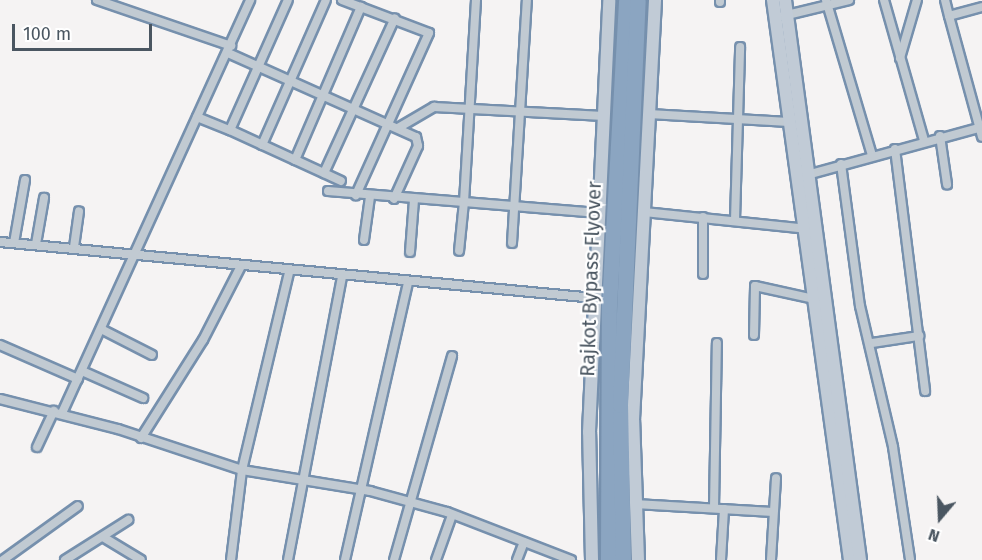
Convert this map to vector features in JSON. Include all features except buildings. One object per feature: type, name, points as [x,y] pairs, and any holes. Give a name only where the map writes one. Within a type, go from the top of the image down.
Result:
[{"type":"highway","name":"Rajkot Bypass Flyover","points":[[608,560],[609,306],[626,0]]},
{"type":"highway","name":"Rajkot Bypass Flyover","points":[[623,560],[620,405],[638,0]]},
{"type":"street","points":[[97,0],[229,49],[257,66],[388,123],[418,140],[394,199]]},
{"type":"street","points":[[38,447],[80,375],[250,0]]},
{"type":"street","points":[[230,130],[288,0]]},
{"type":"street","points":[[262,144],[326,0]]},
{"type":"street","points":[[342,0],[395,18],[429,33],[356,195]]},
{"type":"street","points":[[459,251],[472,108],[476,0]]},
{"type":"street","points":[[512,243],[527,0]]},
{"type":"street","points":[[592,560],[589,432],[609,0]]},
{"type":"street","points":[[638,560],[634,504],[644,212],[655,0]]},
{"type":"street","points":[[773,0],[781,16],[860,560]]},
{"type":"street","points":[[785,0],[781,16],[789,122],[804,176]]},
{"type":"street","points":[[781,16],[827,2],[849,0]]},
{"type":"street","points":[[884,0],[924,140]]},
{"type":"street","points":[[900,58],[917,0]]},
{"type":"street","points":[[945,0],[982,137]]},
{"type":"street","points":[[827,2],[872,155]]},
{"type":"street","points":[[295,160],[361,7]]},
{"type":"street","points":[[949,16],[982,7]]},
{"type":"street","points":[[324,173],[395,18]]},
{"type":"street","points":[[735,220],[740,47]]},
{"type":"street","points":[[398,128],[434,107],[604,116]]},
{"type":"street","points":[[649,114],[789,122]]},
{"type":"street","points":[[197,117],[341,181]]},
{"type":"street","points":[[804,176],[924,140],[981,127]]},
{"type":"street","points":[[940,136],[947,184]]},
{"type":"street","points":[[895,149],[925,391]]},
{"type":"street","points":[[841,164],[860,306],[872,343],[910,560]]},
{"type":"street","points":[[14,243],[25,180]]},
{"type":"street","points":[[328,191],[394,199],[599,213]]},
{"type":"street","points":[[364,240],[370,197]]},
{"type":"street","points":[[36,244],[44,198]]},
{"type":"street","points":[[410,252],[414,200]]},
{"type":"street","points":[[74,247],[79,211]]},
{"type":"street","points":[[644,212],[812,229]]},
{"type":"street","points":[[703,217],[703,274]]},
{"type":"street","points":[[812,229],[814,299],[850,560]]},
{"type":"street","points":[[0,242],[137,252],[342,278],[595,298]]},
{"type":"street","points":[[141,438],[203,340],[241,266]]},
{"type":"street","points":[[231,560],[242,470],[289,273]]},
{"type":"street","points":[[288,560],[342,278]]},
{"type":"street","points":[[345,560],[408,282]]},
{"type":"street","points":[[754,335],[755,286],[814,299]]},
{"type":"street","points":[[101,328],[152,355]]},
{"type":"street","points":[[872,343],[919,336]]},
{"type":"street","points":[[714,508],[717,343]]},
{"type":"street","points":[[0,345],[143,398]]},
{"type":"street","points":[[394,560],[413,503],[452,356]]},
{"type":"street","points":[[0,399],[58,412],[242,470],[362,490],[413,503],[452,515],[572,560]]},
{"type":"street","points":[[771,560],[776,478]]},
{"type":"street","points":[[634,504],[774,512]]},
{"type":"street","points":[[3,560],[78,506]]},
{"type":"street","points":[[721,560],[724,508]]},
{"type":"street","points":[[436,560],[452,515]]},
{"type":"street","points":[[65,560],[128,520]]},
{"type":"street","points":[[103,537],[141,560]]},
{"type":"street","points":[[517,560],[524,542]]}]
